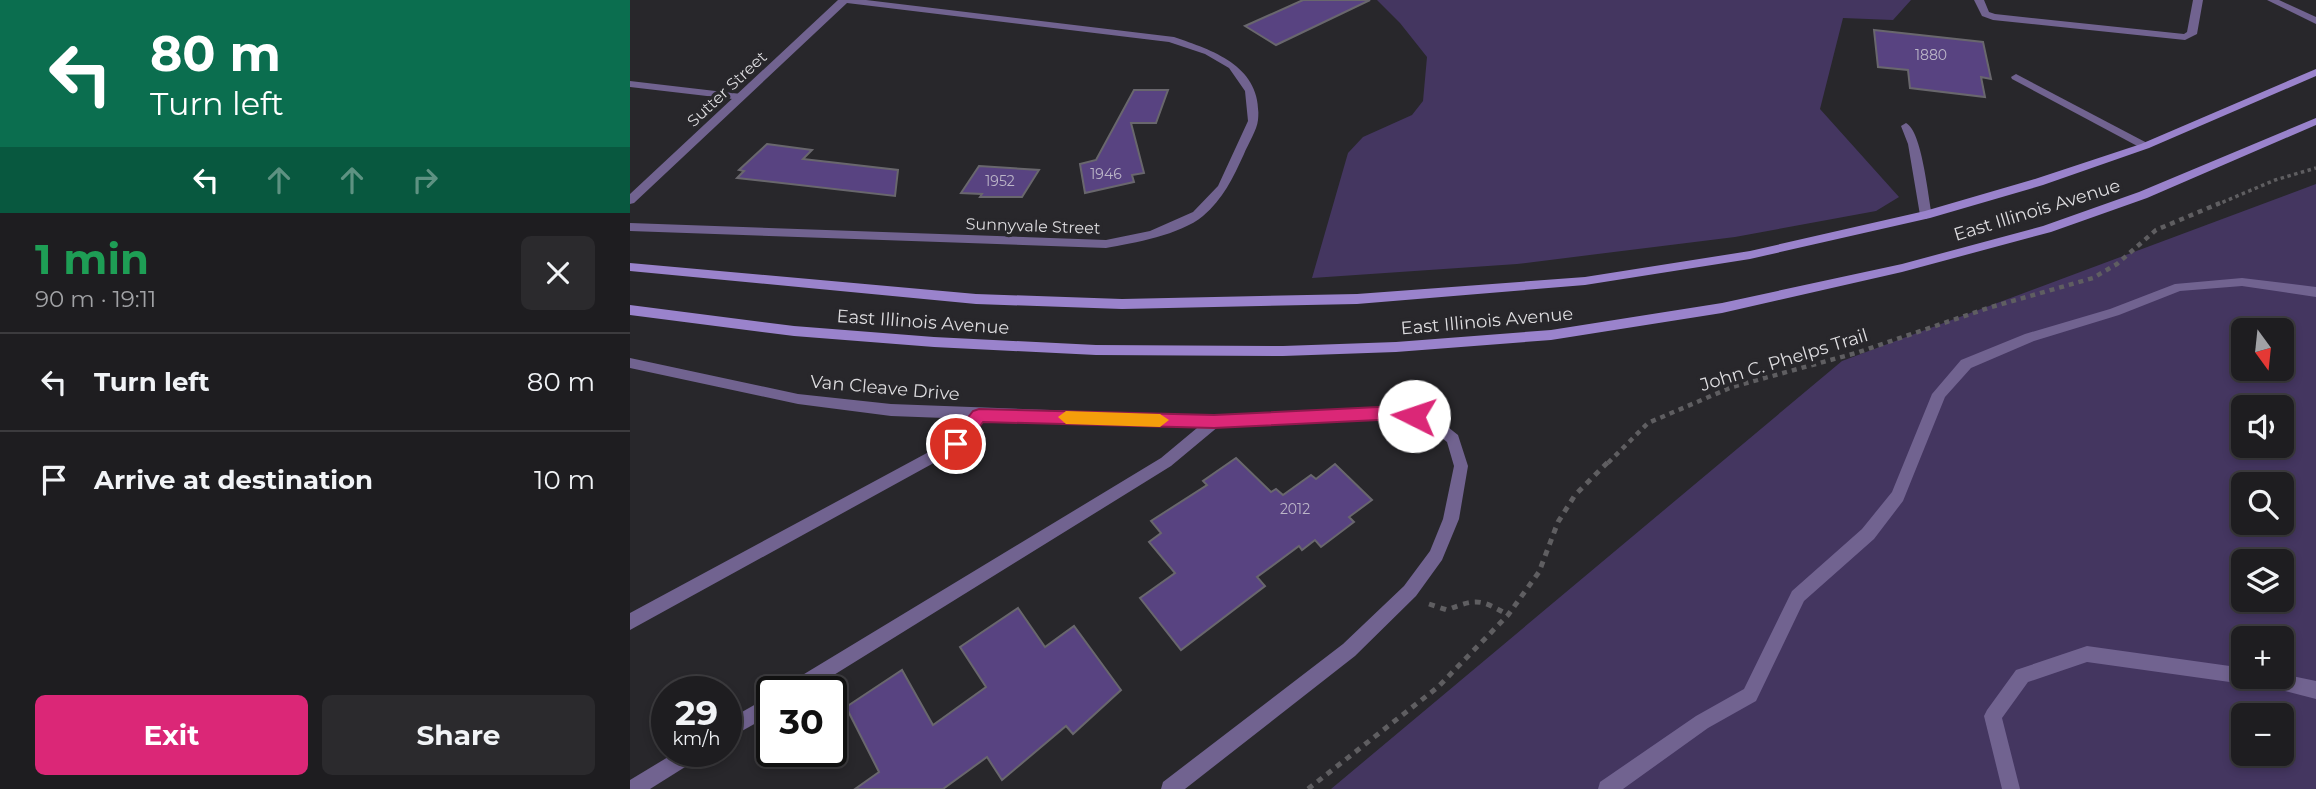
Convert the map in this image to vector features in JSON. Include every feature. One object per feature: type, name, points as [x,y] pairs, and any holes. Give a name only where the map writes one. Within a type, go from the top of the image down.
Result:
[{"type":"main road","name":"East Illinois Avenue","points":[[630,267],[976,299],[1122,303],[1357,299],[1585,281],[1750,256],[1926,215],[2039,182],[2145,146],[2316,72]]},
{"type":"main road","name":"East Illinois Avenue","points":[[630,310],[794,331],[934,342],[1096,350],[1283,351],[1396,347],[1551,335],[1721,308],[1902,268],[2034,232],[2143,195],[2316,121]]},
{"type":"street","name":"Sutter Street","points":[[630,200],[844,0]]},
{"type":"street","name":"Sunnyvale Street","points":[[630,227],[1105,244],[1153,235],[1197,215],[1223,188],[1253,121],[1250,91],[1233,66],[1208,52],[1171,39],[844,0]]},
{"type":"street","points":[[1979,0],[1985,14],[1993,18],[2185,37],[2192,34],[2198,0]]},
{"type":"street","points":[[2272,0],[2316,21]]},
{"type":"street","points":[[2016,76],[2145,146]]},
{"type":"street","points":[[630,84],[741,97]]},
{"type":"street","points":[[1906,126],[1913,144],[1926,215]]},
{"type":"street","points":[[1607,789],[1702,722],[1750,695],[1798,596],[1868,534],[1898,496],[1939,394],[1966,364],[2029,337],[2114,312],[2179,287],[2242,282],[2316,292]]},
{"type":"street","name":"Van Cleave Drive","points":[[630,363],[798,399],[891,410],[1214,422],[1399,412],[1429,420],[1453,439],[1461,466],[1451,519],[1436,555],[1410,591],[1349,650],[1170,789]]},
{"type":"street","points":[[630,622],[956,444],[979,415]]},
{"type":"street","points":[[816,676],[1166,462],[1214,422]]},
{"type":"street","points":[[2011,789],[1993,716],[2022,676],[2087,654],[2231,674]]},
{"type":"street","points":[[2294,685],[2316,690]]},
{"type":"street","points":[[632,789],[668,767]]},
{"type":"path","name":"John C. Phelps Trail","points":[[1308,789],[1438,687],[1508,615],[1539,572],[1558,522],[1576,495],[1648,423],[1732,387],[1856,354],[1988,308],[2093,278],[2117,264],[2156,230],[2275,180],[2316,168]]},
{"type":"path","points":[[1410,591],[1437,610],[1449,611],[1469,600],[1485,602],[1508,615]]},
{"type":"shaded area","points":[[1377,0],[1911,0],[1893,20],[1843,18],[1820,109],[1899,197],[1876,211],[1735,237],[1517,264],[1312,278],[1348,153],[1363,137],[1412,115],[1423,101],[1427,57],[1400,23]]},
{"type":"shaded area","points":[[2316,184],[2316,789],[1331,789],[1842,361]]},
{"type":"building","points":[[1303,0],[1370,0],[1276,45],[1245,26]]},
{"type":"building","points":[[1874,30],[1983,42],[1991,79],[1981,77],[1985,97],[1910,88],[1908,70],[1878,67]]},
{"type":"building","points":[[1134,90],[1168,90],[1156,123],[1131,123],[1144,173],[1132,175],[1134,182],[1085,193],[1080,164],[1096,160]]},
{"type":"building","points":[[767,144],[812,150],[803,159],[898,170],[895,196],[737,178],[744,171],[739,170]]},
{"type":"building","points":[[979,166],[1039,170],[1022,197],[980,197],[982,194],[961,193]]},
{"type":"building","points":[[1236,458],[1271,492],[1276,489],[1283,495],[1311,475],[1316,479],[1335,464],[1372,500],[1349,517],[1354,522],[1321,547],[1315,540],[1302,550],[1299,546],[1257,577],[1265,586],[1181,650],[1140,598],[1175,573],[1149,542],[1161,533],[1151,521],[1207,485],[1203,481]]},
{"type":"building","points":[[1018,608],[1045,647],[1074,626],[1121,690],[1073,734],[1066,726],[1002,780],[987,757],[943,789],[855,789],[879,772],[847,706],[902,670],[933,725],[986,687],[960,647]]},
{"type":"slow traffic","points":[[1066,417],[1160,420]]},
{"type":"route","points":[[956,444],[979,415],[1214,422],[1399,412],[1414,416]]}]
